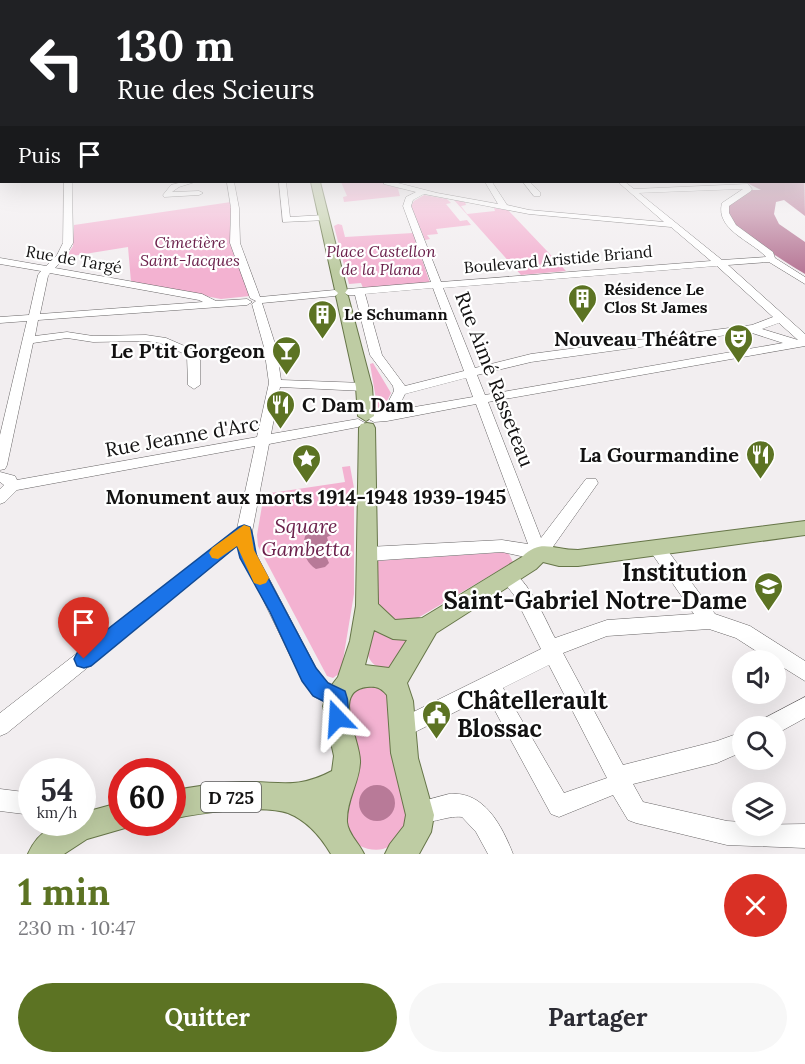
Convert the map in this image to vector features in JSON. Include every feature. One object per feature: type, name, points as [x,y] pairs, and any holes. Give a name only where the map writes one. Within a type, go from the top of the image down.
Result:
[{"type":"main road","points":[[317,190],[345,292],[370,421],[367,606],[362,641],[343,690],[337,718],[347,751],[343,780],[333,810],[338,845]]},
{"type":"main road","points":[[367,606],[379,622],[392,629],[403,631],[428,626],[529,563],[539,553],[559,558],[578,558],[805,528]]},
{"type":"main road","points":[[343,690],[364,676],[383,679],[403,669],[428,626]]},
{"type":"main road","points":[[362,641],[367,661],[400,697],[400,729],[407,770],[420,812],[418,830],[407,851]]},
{"type":"main road","name":"D 725","points":[[186,802],[243,796],[290,799],[318,793],[343,780]]},
{"type":"main road","name":"D 725","points":[[290,799],[315,813],[338,845]]},
{"type":"main road","points":[[43,854],[63,836]]},
{"type":"street","points":[[0,465],[43,275],[61,256],[68,243],[68,190]]},
{"type":"street","points":[[169,190],[167,195],[199,193]]},
{"type":"street","points":[[232,190],[235,208],[235,243],[272,357],[275,382],[244,532],[244,542],[249,558],[277,608],[309,674],[320,689],[343,690]]},
{"type":"street","points":[[283,190],[286,220],[324,218]]},
{"type":"street","points":[[414,190],[533,213],[672,225]]},
{"type":"street","points":[[495,190],[504,208]]},
{"type":"street","points":[[533,190],[537,194]]},
{"type":"street","points":[[631,191],[654,190]]},
{"type":"street","points":[[747,190],[727,201],[724,209],[725,218],[734,228],[770,254],[771,259],[805,281]]},
{"type":"street","points":[[631,191],[718,262],[782,319],[803,343]]},
{"type":"street","name":"Rue Aimé Rasseteau","points":[[422,192],[409,199],[407,206],[539,553]]},
{"type":"street","name":"Boulevard Aristide Briand","points":[[0,320],[771,259]]},
{"type":"street","name":"Rue de Targé","points":[[0,261],[202,297],[212,303]]},
{"type":"street","points":[[345,292],[376,355],[399,386],[400,391]]},
{"type":"street","points":[[370,421],[400,391],[531,358],[752,329],[770,321],[782,319]]},
{"type":"street","points":[[752,329],[803,343]]},
{"type":"street","points":[[29,340],[67,335],[93,339],[162,340],[192,353],[195,358],[192,376],[194,385]]},
{"type":"street","name":"Rue Jeanne d'Arc","points":[[6,482],[263,441],[803,343]]},
{"type":"street","points":[[275,382],[364,387]]},
{"type":"street","points":[[0,498],[6,482]]},
{"type":"street","points":[[368,554],[502,546],[539,553],[591,483]]},
{"type":"street","points":[[0,726],[244,532]]},
{"type":"street","points":[[656,548],[709,621]]},
{"type":"street","points":[[508,576],[520,590],[552,651],[612,783],[636,812],[727,833],[805,837]]},
{"type":"street","points":[[400,729],[546,657],[557,646],[608,628],[709,621],[727,625],[743,632],[805,672]]},
{"type":"street","points":[[491,685],[559,806],[612,783],[717,752],[732,745]]},
{"type":"street","points":[[786,717],[805,707]]},
{"type":"street","points":[[0,800],[18,802]]},
{"type":"street","points":[[420,812],[458,805],[465,806],[478,815],[501,854]]},
{"type":"green space","points":[[344,190],[398,190],[400,196],[344,202],[343,197],[347,196]]},
{"type":"green space","points":[[424,195],[447,199],[451,203],[446,204],[460,221],[467,220],[471,225],[436,229],[438,234],[427,235],[430,239],[425,240],[411,206],[414,201]]},
{"type":"green space","points":[[454,200],[465,202],[466,205],[461,206],[467,214],[495,211],[494,208],[508,210],[566,271],[521,275]]},
{"type":"green space","name":"Cimetière Saint-Jacques","points":[[231,202],[250,296],[221,299],[131,282],[128,247],[66,257],[73,246],[74,225]]},
{"type":"green space","name":"Place Castellon de la Plana","points":[[342,225],[345,237],[413,233],[430,283],[363,288],[361,283],[349,284],[334,226]]},
{"type":"green space","points":[[373,363],[391,393],[382,411],[378,411],[370,364]]},
{"type":"green space","name":"Square Gambetta","points":[[350,466],[354,488],[354,594],[342,666],[340,673],[333,678],[327,676],[258,546],[257,535],[264,494],[345,482],[342,467]]},
{"type":"green space","name":"Square Gambetta","points":[[508,552],[513,562],[411,622],[403,625],[377,615],[375,561]]},
{"type":"green space","points":[[369,617],[416,632],[402,659],[396,665],[382,668],[370,660],[366,647]]},
{"type":"green space","points":[[363,685],[383,688],[390,695],[407,817],[396,841],[378,850],[357,845],[349,838],[344,821],[342,787],[347,698]]},
{"type":"shaded area","points":[[750,190],[805,190],[805,216],[784,200],[776,202],[774,214],[779,224],[805,242],[805,274],[750,238],[728,216],[729,202]]},
{"type":"shaded area","points":[[325,527],[328,533],[334,534],[327,537],[330,549],[326,556],[329,563],[325,567],[316,569],[306,557],[304,540],[308,530]]},
{"type":"shaded area","points":[[377,785],[390,790],[395,803],[390,816],[377,821],[364,816],[359,803],[364,790]]},
{"type":"slow traffic","points":[[218,553],[244,532],[246,550],[260,578]]},
{"type":"place","name":"Résidence Le Clos St James","points":[[583,324]]},
{"type":"place","name":"Le Schumann","points":[[323,340]]},
{"type":"place","name":"Nouveau Théâtre","points":[[738,364]]},
{"type":"place","name":"Le P'tit Gorgeon","points":[[286,376]]},
{"type":"place","name":"C Dam Dam","points":[[281,430]]},
{"type":"place","name":"La Gourmandine","points":[[760,480]]},
{"type":"place","name":"Monument aux morts 1914-1948 1939-1945","points":[[306,484]]},
{"type":"place","name":"Institution Saint-Gabriel Notre-Dame","points":[[768,612]]},
{"type":"place","name":"Châtellerault Blossac","points":[[436,740]]},
{"type":"route","points":[[84,659],[244,532],[244,542],[249,558],[277,608],[309,674],[316,686],[337,698],[337,718]]}]
